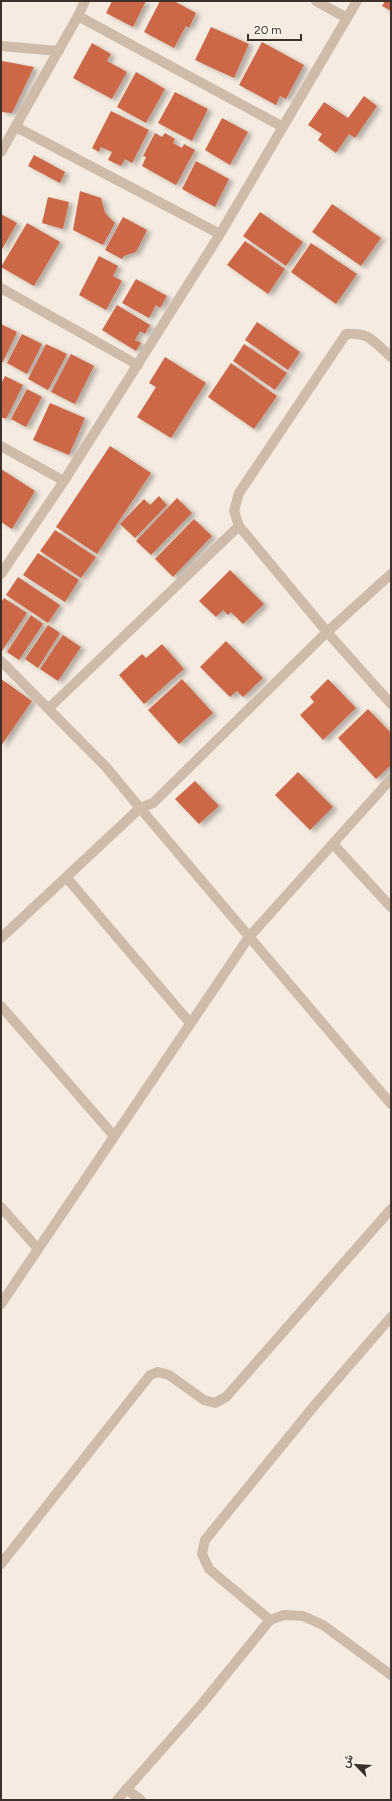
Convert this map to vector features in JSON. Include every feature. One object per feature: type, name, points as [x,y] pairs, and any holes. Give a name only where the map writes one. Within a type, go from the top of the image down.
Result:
[{"type":"street","points":[[1,152],[59,51],[85,1]]},
{"type":"street","points":[[316,1],[346,18]]},
{"type":"street","points":[[1,574],[64,480],[220,234],[357,1]]},
{"type":"street","points":[[78,16],[283,127]]},
{"type":"street","points":[[1,46],[59,51]]},
{"type":"street","points":[[16,127],[220,234]]},
{"type":"street","points":[[1,288],[138,365]]},
{"type":"street","points":[[391,357],[370,337],[359,333],[346,334],[239,493],[234,511],[238,526],[327,632],[391,704]]},
{"type":"street","points":[[1,446],[64,480]]},
{"type":"street","points":[[49,708],[238,526]]},
{"type":"street","points":[[1,938],[140,808],[153,803],[327,632],[391,574]]},
{"type":"street","points":[[1,661],[106,767],[391,1104]]},
{"type":"street","points":[[1,1304],[249,937],[391,779]]},
{"type":"street","points":[[333,844],[391,907]]},
{"type":"street","points":[[66,877],[190,1024]]},
{"type":"street","points":[[1,1006],[114,1136]]},
{"type":"street","points":[[1,1208],[38,1249]]},
{"type":"street","points":[[1,1564],[150,1375],[158,1372],[169,1375],[204,1400],[215,1403],[226,1397],[391,1209]]},
{"type":"street","points":[[270,1620],[209,1569],[202,1554],[205,1540],[314,1406],[391,1317]]},
{"type":"street","points":[[117,1800],[201,1705],[270,1620],[284,1615],[303,1616],[323,1626],[391,1675]]},
{"type":"street","points":[[126,1789],[141,1800]]},
{"type":"building","points":[[112,1],[146,1],[133,27],[106,13]]},
{"type":"building","points":[[160,1],[174,1],[196,13],[189,28],[186,26],[174,48],[144,32]]},
{"type":"building","points":[[385,1],[391,1],[391,11],[382,6]]},
{"type":"building","points":[[211,27],[249,44],[234,78],[195,60]]},
{"type":"building","points":[[262,42],[304,65],[286,99],[280,96],[276,105],[239,85]]},
{"type":"building","points":[[92,43],[111,54],[107,61],[127,72],[112,99],[73,78]]},
{"type":"building","points":[[2,61],[34,67],[12,113],[1,112]]},
{"type":"building","points":[[136,72],[165,89],[146,123],[117,107]]},
{"type":"building","points":[[175,92],[208,109],[192,141],[158,123]]},
{"type":"building","points":[[364,96],[377,106],[355,138],[349,134],[336,153],[318,140],[322,134],[308,125],[324,102],[348,118]]},
{"type":"building","points":[[111,111],[149,130],[132,163],[125,159],[121,166],[108,160],[112,152],[101,147],[99,152],[92,148]]},
{"type":"building","points":[[222,118],[248,132],[230,165],[205,150]]},
{"type":"building","points":[[155,133],[162,137],[165,133],[175,139],[173,143],[182,148],[184,144],[195,150],[176,185],[142,166],[146,157],[143,156]]},
{"type":"building","points":[[34,155],[65,172],[60,183],[28,166]]},
{"type":"building","points":[[196,161],[229,179],[215,207],[182,189]]},
{"type":"building","points":[[80,191],[101,198],[105,213],[115,223],[103,245],[73,230]]},
{"type":"building","points":[[48,197],[69,202],[63,229],[42,223]]},
{"type":"building","points":[[332,204],[381,238],[361,266],[312,232]]},
{"type":"building","points":[[260,212],[303,242],[286,266],[243,236]]},
{"type":"building","points":[[1,214],[17,223],[1,251]]},
{"type":"building","points":[[123,217],[147,230],[136,252],[124,256],[122,259],[105,250]]},
{"type":"building","points":[[27,223],[60,242],[34,286],[1,267]]},
{"type":"building","points":[[245,241],[285,269],[268,294],[227,265]]},
{"type":"building","points":[[311,243],[357,274],[336,304],[291,272]]},
{"type":"building","points":[[99,256],[118,266],[113,276],[122,281],[106,310],[79,295]]},
{"type":"building","points":[[136,279],[167,296],[160,308],[156,305],[149,318],[122,303]]},
{"type":"building","points":[[117,305],[150,325],[145,334],[140,331],[135,340],[141,343],[136,351],[102,330]]},
{"type":"building","points":[[257,322],[300,352],[288,370],[245,340]]},
{"type":"building","points":[[1,324],[17,332],[3,362],[1,362]]},
{"type":"building","points":[[22,334],[42,344],[27,374],[7,363]]},
{"type":"building","points":[[46,344],[67,354],[48,390],[28,379]]},
{"type":"building","points":[[244,344],[287,373],[275,390],[233,361]]},
{"type":"building","points":[[71,354],[94,366],[75,404],[51,392]]},
{"type":"building","points":[[165,357],[206,383],[171,438],[137,417],[156,387],[149,383]]},
{"type":"building","points":[[231,363],[277,396],[254,429],[208,397]]},
{"type":"building","points":[[5,376],[23,385],[6,419],[1,417],[1,384]]},
{"type":"building","points":[[27,389],[42,397],[26,427],[11,419]]},
{"type":"building","points":[[50,403],[85,418],[69,455],[33,440]]},
{"type":"building","points":[[110,446],[151,473],[97,554],[56,527]]},
{"type":"building","points":[[1,469],[35,491],[12,529],[1,522]]},
{"type":"building","points":[[159,496],[167,505],[135,538],[120,524],[144,499],[150,505]]},
{"type":"building","points":[[177,498],[192,513],[151,555],[136,541]]},
{"type":"building","points":[[194,519],[212,536],[173,577],[155,559]]},
{"type":"building","points":[[55,530],[96,557],[81,578],[40,551]]},
{"type":"building","points":[[38,553],[79,580],[65,602],[23,575]]},
{"type":"building","points":[[230,570],[264,604],[243,624],[231,612],[228,615],[223,610],[216,617],[199,601]]},
{"type":"building","points":[[18,577],[60,605],[48,623],[6,595]]},
{"type":"building","points":[[4,598],[27,613],[2,651],[1,602]]},
{"type":"building","points":[[31,615],[43,624],[19,660],[7,652]]},
{"type":"building","points":[[48,625],[60,633],[38,668],[25,659]]},
{"type":"building","points":[[63,635],[81,647],[58,681],[40,669]]},
{"type":"building","points":[[226,641],[263,678],[243,697],[237,691],[230,697],[200,667]]},
{"type":"building","points":[[162,644],[184,669],[144,704],[119,675],[142,654],[146,658]]},
{"type":"building","points":[[1,679],[32,701],[1,746]]},
{"type":"building","points":[[182,679],[213,713],[179,744],[148,710]]},
{"type":"building","points":[[328,679],[356,708],[323,740],[300,715],[314,702],[310,697]]},
{"type":"building","points":[[368,709],[391,733],[391,765],[376,779],[338,738]]},
{"type":"building","points":[[298,772],[333,807],[310,830],[275,795]]},
{"type":"building","points":[[195,781],[219,806],[199,824],[175,799]]}]
